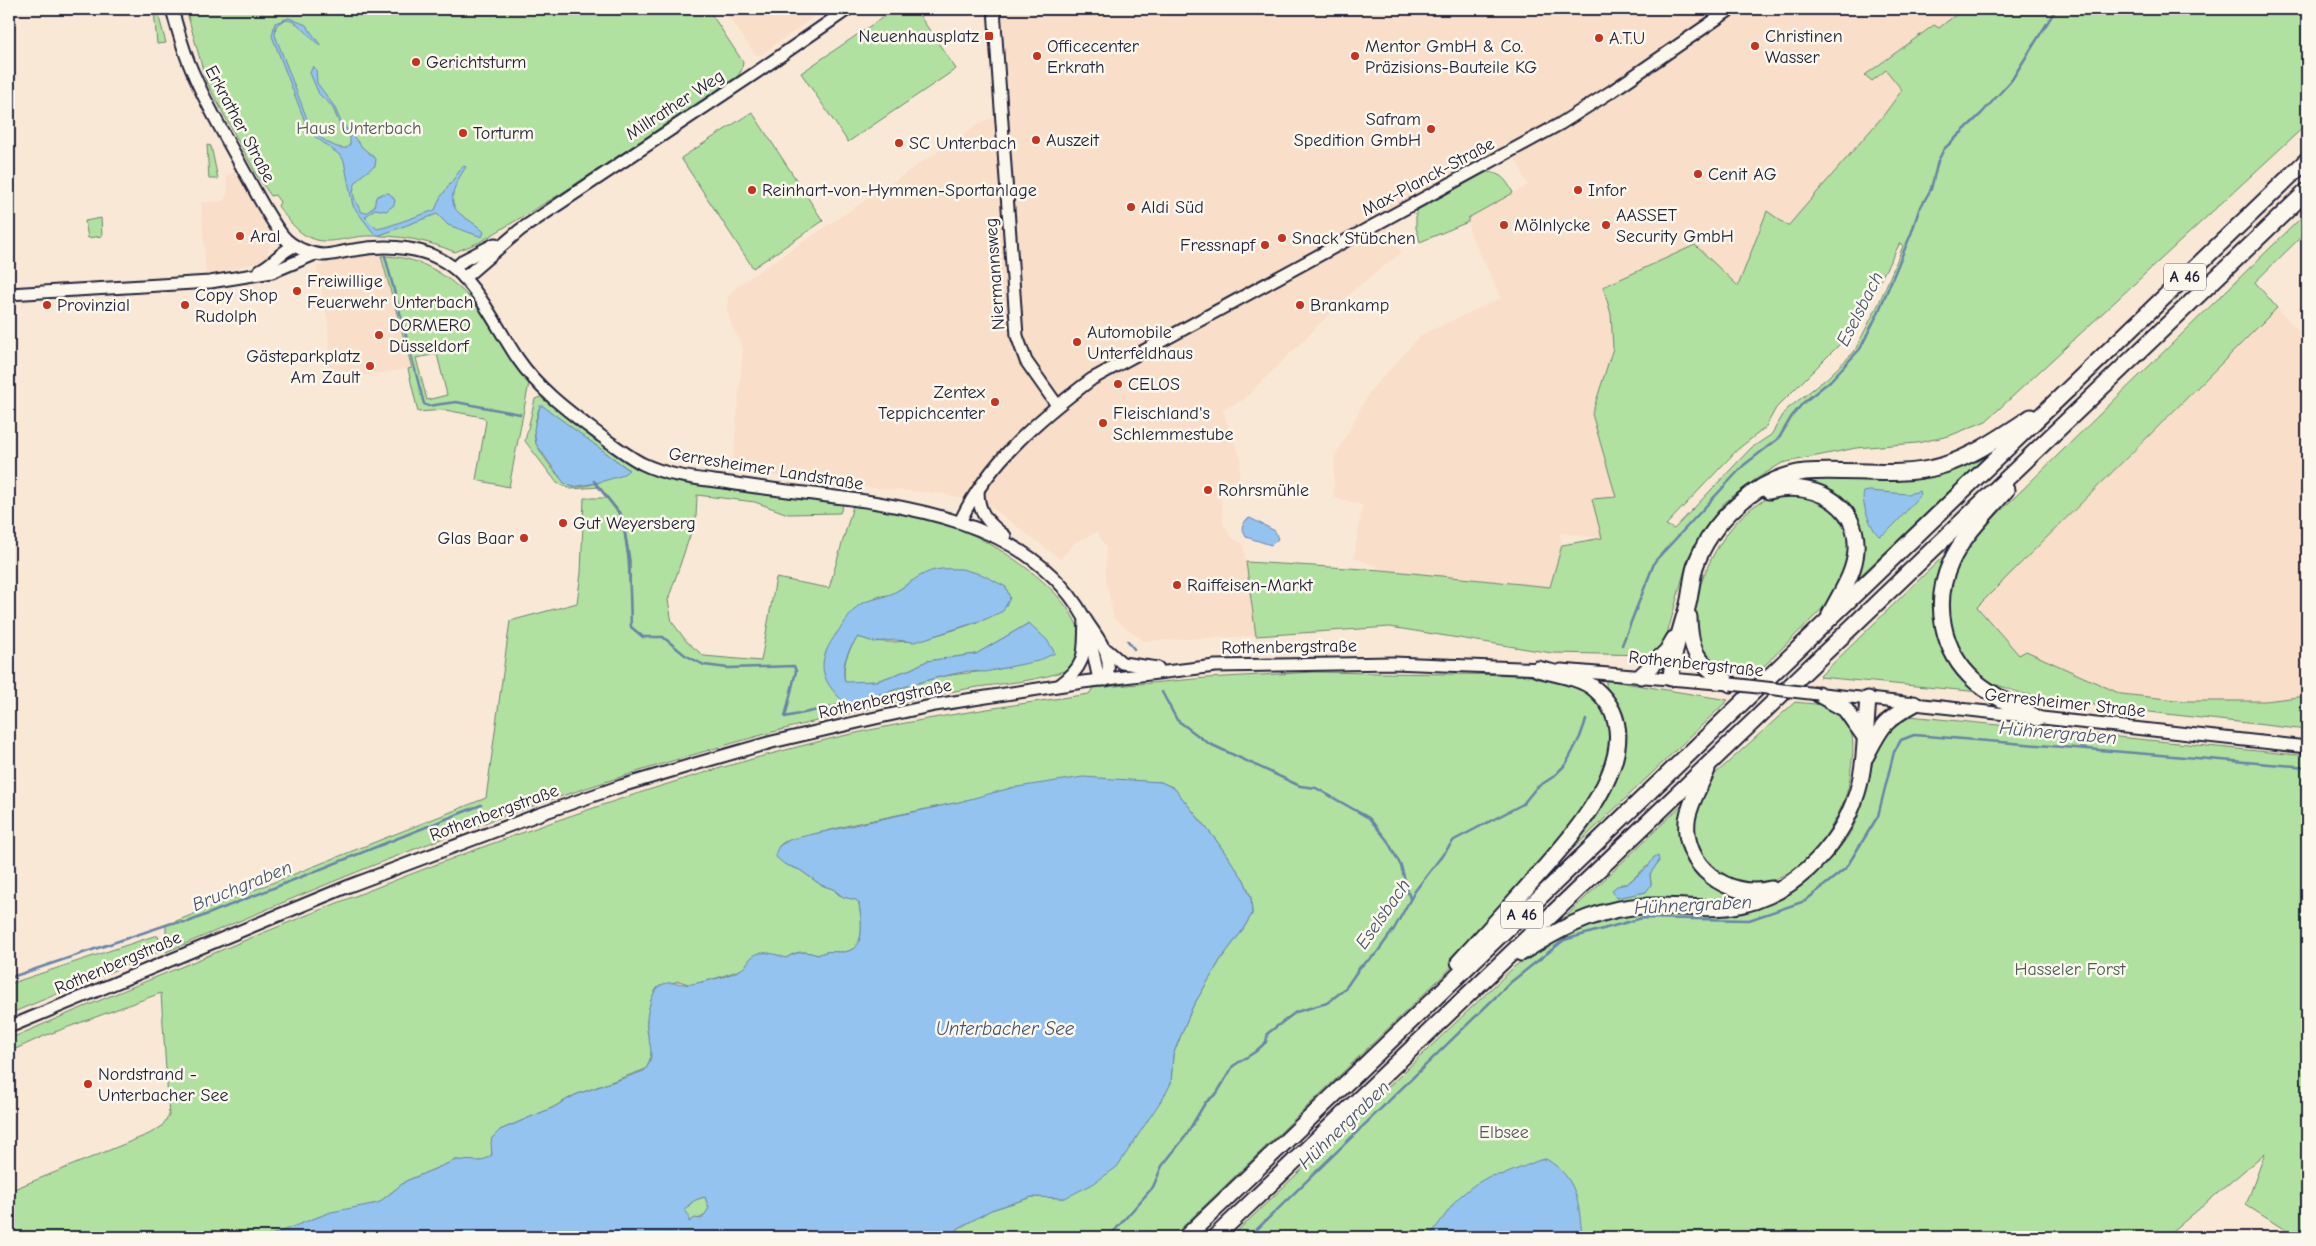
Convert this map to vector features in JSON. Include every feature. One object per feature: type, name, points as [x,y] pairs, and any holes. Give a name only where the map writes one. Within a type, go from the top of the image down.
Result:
[{"type":"highway","name":"A 46","points":[[1186,1237],[2307,160]]},
{"type":"highway","name":"A 46","points":[[1215,1237],[2307,191]]},
{"type":"highway","points":[[1671,678],[1696,566],[1707,542],[1722,522],[1748,498],[1775,481],[1790,475],[1832,470],[1913,471],[1940,466],[1989,444],[2063,396]]},
{"type":"highway","points":[[2037,718],[1989,692],[1968,674],[1952,651],[1946,637],[1941,605],[1946,577],[1959,548],[2057,430]]},
{"type":"highway","points":[[1748,498],[1784,487],[1802,488],[1817,491],[1829,498],[1847,517],[1855,540],[1855,563],[1823,626]]},
{"type":"highway","points":[[1687,608],[1690,637],[1696,655],[1706,668],[1731,684]]},
{"type":"highway","points":[[1641,676],[1666,651],[1681,627]]},
{"type":"highway","points":[[1399,1032],[1403,1016],[1478,942],[1570,839],[1591,809],[1612,766],[1618,742],[1618,730],[1610,708],[1601,695],[1588,684],[1538,669]]},
{"type":"highway","points":[[1818,694],[1844,709],[1865,736]]},
{"type":"highway","points":[[1492,971],[1546,938],[1587,918],[1633,907],[1728,907],[1767,897],[1789,884],[1813,864],[1840,829],[1858,792],[1868,699]]},
{"type":"highway","points":[[1862,764],[1883,724],[1893,715],[1914,704]]},
{"type":"highway","points":[[1711,762],[1691,804],[1687,821],[1690,845],[1701,867],[1722,884],[1736,890],[1764,890],[1789,884]]},
{"type":"main road","name":"Erkrather Straße","points":[[172,9],[197,83],[254,189],[284,237],[295,246]]},
{"type":"main road","name":"Millrather Weg","points":[[455,268],[464,260],[520,230],[848,9]]},
{"type":"main road","name":"Niermannsweg","points":[[994,9],[1017,336],[1026,361],[1057,406]]},
{"type":"main road","name":"Max-Planck-Straße","points":[[960,522],[978,491],[1027,432],[1092,379],[1124,360],[1488,165],[1560,124],[1731,9]]},
{"type":"main road","name":"Millrather Weg","points":[[464,278],[520,230]]},
{"type":"main road","points":[[283,260],[284,237]]},
{"type":"main road","name":"Gerresheimer Landstraße","points":[[9,294],[188,285],[272,272],[295,246],[315,254]]},
{"type":"main road","name":"Gerresheimer Landstraße","points":[[283,260],[315,254],[326,255],[377,247],[402,248],[423,253],[455,268],[464,278],[518,360],[536,383],[561,406],[646,466],[670,474],[718,482],[894,506],[960,522],[1015,546],[1044,568],[1067,590],[1086,619],[1104,647],[1109,666],[1104,680],[1098,675],[1086,619]]},
{"type":"main road","points":[[978,491],[978,502],[986,521],[1015,546]]},
{"type":"main road","points":[[1059,686],[1070,678],[1082,662],[1085,651],[1086,619]]},
{"type":"main road","points":[[1104,647],[1122,663],[1178,669]]},
{"type":"main road","name":"Rothenbergstraße","points":[[9,1027],[349,886],[621,786],[772,742],[934,705],[1178,669],[1215,666],[1393,663],[1538,669],[1671,678],[1818,694]]},
{"type":"main road","name":"Gerresheimer Straße","points":[[1818,694],[2307,747]]},
{"type":"shaded area","name":"Neuenhausplatz","points":[[724,9],[840,9],[829,17],[823,10],[761,55],[757,55]]},
{"type":"shaded area","points":[[1002,9],[1963,9],[1939,29],[1933,25],[1865,75],[1885,70],[1902,90],[1883,116],[1788,227],[1767,211],[1738,286],[1695,245],[1604,287],[1611,314],[1613,348],[1592,414],[1616,497],[1602,538],[1559,533],[1562,545],[1550,587],[1390,571],[1354,558],[1362,505],[1333,497],[1335,456],[1370,391],[1421,335],[1501,298],[1469,231],[1468,218],[1528,185],[1508,144],[1380,214],[1401,253],[1356,288],[1243,400],[1222,410],[1241,459],[1239,478],[1221,494],[1223,523],[1231,537],[1243,544],[1256,636],[1144,641],[1114,619],[1106,580],[1106,547],[1097,532],[1076,542],[1060,559],[990,506],[944,494],[832,484],[732,470],[743,348],[732,326],[727,310],[728,296],[740,284],[982,122],[1010,111]]},
{"type":"shaded area","points":[[237,170],[261,211],[272,241],[264,261],[206,275],[201,202],[224,201],[228,191],[226,176]]},
{"type":"shaded area","points":[[380,254],[413,368],[324,382],[329,353],[328,321],[316,267],[349,258]]},
{"type":"shaded area","points":[[2277,308],[2307,339],[2307,696],[2265,701],[2186,701],[2121,694],[2026,651],[2019,656],[1977,607]]},
{"type":"green space","name":"Haus Unterbach","points":[[186,9],[708,9],[743,62],[738,76],[562,193],[480,242],[455,252],[423,241],[391,236],[361,236],[325,241],[306,236],[297,229],[278,206],[280,202],[275,195],[271,196],[257,176],[206,81]]},
{"type":"green space","name":"Reinhart-von-Hymmen-Sportanlage","points":[[895,9],[915,9],[956,69],[848,142],[801,73]]},
{"type":"green space","points":[[1963,9],[2307,9],[2307,124],[1986,421],[1949,436],[1917,443],[1856,448],[1782,463],[1756,479],[1724,503],[1703,530],[1688,558],[1665,642],[1650,655],[1552,653],[1390,627],[1256,636],[1246,562],[1382,570],[1550,587],[1562,545],[1602,538],[1592,499],[1616,497],[1592,414],[1613,348],[1611,314],[1603,287],[1695,245],[1738,286],[1767,211],[1788,226],[1883,116],[1902,90],[1886,70],[1872,81],[1865,75],[1934,25],[1939,28]],"holes":[[[1900,243],[1903,246],[1879,303],[1854,352],[1826,379],[1786,410],[1771,435],[1751,448],[1674,529],[1666,525],[1738,449],[1765,428],[1776,408],[1842,342],[1873,293]]]},
{"type":"green space","points":[[154,10],[157,10],[166,43],[157,44]]},
{"type":"green space","name":"Reinhart-von-Hymmen-Sportanlage","points":[[752,112],[823,221],[753,268],[681,158]]},
{"type":"green space","points":[[207,145],[211,146],[218,179],[209,179]]},
{"type":"green space","points":[[1487,172],[1497,174],[1503,178],[1513,193],[1468,218],[1468,222],[1420,242],[1416,228],[1416,211]]},
{"type":"green space","points":[[2307,212],[2307,231],[2255,282],[2277,308],[1977,607],[2019,655],[2026,651],[2121,694],[2186,701],[2265,701],[2307,696],[2307,730],[2042,698],[2008,689],[1976,674],[1961,656],[1955,643],[1947,612],[1947,599],[1954,573],[1960,560],[1977,534]]},
{"type":"green space","points":[[101,218],[102,236],[88,238],[85,221]]},
{"type":"green space","points":[[381,256],[406,259],[429,267],[450,280],[471,297],[529,383],[509,487],[476,480],[486,421],[483,417],[445,410],[418,412],[408,369],[412,368]],"holes":[[[437,354],[447,395],[427,400],[416,358]]]},
{"type":"green space","points":[[540,397],[594,438],[688,480],[843,505],[840,513],[788,514],[755,502],[697,495],[696,518],[668,600],[672,622],[687,642],[704,656],[761,661],[776,578],[829,588],[853,506],[880,509],[945,523],[974,535],[1014,559],[1053,591],[1068,609],[1078,627],[1081,646],[1077,660],[1073,667],[1048,676],[941,694],[818,721],[734,743],[594,786],[490,821],[408,852],[166,952],[166,925],[486,798],[510,621],[577,603],[581,573],[584,498],[607,498],[622,517],[628,560],[631,618],[630,559],[623,516],[600,487],[571,489],[557,483],[525,441],[535,399]],"holes":[[[543,407],[628,469],[587,486],[573,487],[569,485],[552,468],[536,443],[534,430],[539,408]],[[912,581],[986,619],[939,635],[906,641],[874,641],[858,637],[846,658],[844,670],[845,683],[877,681],[927,661],[976,654],[1029,623],[1008,667],[936,678],[846,704],[835,635],[877,597],[893,594]]]},
{"type":"green space","points":[[1981,454],[1984,458],[1859,577],[1856,574],[1856,528],[1790,479],[1878,475]]},
{"type":"green space","points":[[1805,494],[1835,510],[1845,524],[1850,539],[1849,566],[1833,598],[1759,671],[1733,668],[1719,664],[1698,649],[1695,628],[1697,599],[1710,562],[1731,528],[1745,513],[1760,503],[1778,495]]},
{"type":"green space","points":[[1961,539],[1936,614],[1980,692],[1819,677]]},
{"type":"green space","points":[[1314,672],[1522,675],[1576,684],[1596,696],[1612,725],[1611,755],[1587,806],[1457,962],[1172,1237],[943,1237],[991,1210],[1032,1197],[1065,1198],[1171,1083],[1173,1055],[1192,1008],[1221,959],[1252,914],[1251,898],[1244,880],[1216,840],[1174,788],[1161,782],[1096,779],[1011,788],[984,797],[854,824],[784,842],[779,846],[784,864],[800,870],[821,885],[833,889],[839,895],[856,900],[859,903],[861,933],[856,946],[842,952],[827,952],[818,955],[798,952],[786,958],[760,953],[751,958],[743,969],[720,977],[691,985],[679,981],[658,987],[651,1002],[647,1020],[651,1053],[646,1069],[575,1095],[552,1108],[500,1130],[490,1158],[477,1162],[456,1160],[406,1181],[378,1203],[318,1217],[300,1226],[266,1237],[9,1237],[9,1191],[149,1134],[161,1127],[169,1116],[161,993],[44,1036],[9,1052],[9,1039],[236,944],[443,862],[654,788],[725,767],[869,730],[979,710],[1089,694],[1093,688],[1207,678]]},
{"type":"green space","points":[[1606,680],[1728,700],[1549,872],[1612,783],[1624,747],[1619,714],[1606,686]]},
{"type":"green space","points":[[1795,702],[1820,705],[1838,710],[1846,720],[1853,746],[1850,779],[1846,794],[1839,813],[1819,844],[1807,858],[1792,870],[1777,878],[1760,883],[1735,880],[1723,875],[1713,867],[1705,858],[1696,842],[1694,824],[1700,796],[1711,778]]},
{"type":"green space","name":"Hasseler Forst","points":[[1909,716],[2307,756],[2307,1237],[2296,1237],[2246,1205],[2265,1153],[2166,1237],[1231,1237],[1514,967],[1528,956],[1577,927],[1623,914],[1782,896],[1806,880],[1837,851],[1853,827],[1862,804],[1881,733]]},
{"type":"green space","points":[[1686,801],[1690,853],[1758,898],[1669,904],[1564,924],[1562,920]],"holes":[[[1659,861],[1650,874],[1651,884],[1646,892],[1616,898],[1614,894],[1621,884],[1627,884],[1646,867]]]},
{"type":"green space","points":[[158,936],[163,950],[9,1014],[9,984]]},
{"type":"green space","points":[[705,1197],[709,1208],[707,1212],[703,1216],[689,1222],[685,1210],[694,1200]]},
{"type":"water","points":[[289,18],[306,25],[321,46],[301,27],[289,20],[282,21],[276,26],[275,35],[309,124],[320,137],[336,147],[347,148],[350,144],[350,134],[340,125],[332,106],[319,94],[310,73],[313,66],[316,69],[317,83],[334,106],[341,122],[362,147],[376,159],[375,166],[362,175],[355,185],[353,191],[357,204],[362,212],[366,213],[374,207],[376,197],[382,194],[389,193],[395,200],[394,205],[386,211],[375,209],[365,217],[377,229],[435,210],[440,198],[463,166],[466,167],[456,184],[453,202],[459,213],[484,232],[482,237],[448,225],[437,214],[380,235],[376,235],[372,231],[353,206],[344,161],[341,156],[309,132],[272,36],[275,23]]},
{"type":"water","points":[[540,406],[543,406],[629,470],[621,476],[596,483],[573,487],[564,483],[536,444],[534,429]]},
{"type":"water","points":[[1920,491],[1921,494],[1889,530],[1879,536],[1865,508],[1863,496],[1864,492],[1908,494]]},
{"type":"water","points":[[1250,518],[1275,531],[1278,539],[1271,545],[1246,537],[1242,527],[1246,520]]},
{"type":"water","points":[[962,569],[983,575],[1006,587],[1010,598],[1003,611],[986,619],[915,642],[895,640],[874,642],[858,637],[844,664],[845,682],[877,681],[927,661],[976,654],[1029,623],[1047,640],[1055,653],[1038,661],[985,672],[968,671],[935,678],[846,704],[829,684],[823,666],[824,657],[834,637],[855,609],[863,603],[891,594],[919,576],[935,570]]},
{"type":"water","name":"Unterbacher See","points":[[1083,777],[1161,782],[1174,788],[1216,840],[1244,880],[1251,898],[1252,914],[1221,959],[1192,1008],[1173,1055],[1171,1083],[1166,1093],[1117,1167],[1093,1184],[1065,1198],[1032,1197],[991,1210],[943,1237],[266,1237],[331,1212],[378,1203],[406,1181],[456,1160],[481,1161],[492,1155],[492,1138],[500,1130],[552,1108],[575,1095],[644,1071],[651,1055],[647,1027],[649,1008],[656,990],[664,984],[692,984],[723,977],[742,969],[750,959],[762,953],[786,958],[802,952],[818,955],[827,952],[842,952],[856,946],[861,934],[859,903],[856,900],[843,897],[833,889],[821,885],[800,870],[784,864],[776,857],[779,846],[791,839],[959,802],[1011,788]],"holes":[[[705,1197],[709,1208],[702,1219],[695,1218],[689,1222],[689,1216],[685,1210],[694,1201]]]},
{"type":"water","points":[[1658,856],[1659,861],[1650,874],[1651,885],[1646,892],[1616,898],[1612,890],[1617,886],[1627,884],[1648,867],[1654,857]]},
{"type":"water","name":"Elbsee","points":[[1546,1159],[1557,1166],[1571,1183],[1578,1202],[1582,1237],[1429,1237],[1457,1199],[1474,1185],[1490,1176],[1505,1174]]},
{"type":"waterway","name":"Eselsbach","points":[[1622,645],[1655,561],[1744,465],[1779,438],[1792,416],[1803,403],[1830,381],[1860,349],[1878,313],[1919,210],[1931,189],[1938,161],[1944,149],[1981,114],[2011,81],[2056,9]]},
{"type":"waterway","points":[[385,256],[424,404],[428,406],[456,402],[520,414]]},
{"type":"waterway","points":[[594,481],[622,517],[629,559],[631,627],[643,637],[663,637],[685,655],[704,665],[728,668],[794,666],[796,671],[785,717],[846,704]]},
{"type":"waterway","points":[[1128,641],[1134,649]]},
{"type":"waterway","points":[[1162,692],[1177,720],[1208,743],[1300,786],[1316,788],[1369,818],[1387,840],[1401,866],[1410,899]]},
{"type":"waterway","name":"Eselsbach","points":[[1109,1237],[1153,1187],[1162,1166],[1185,1137],[1205,1103],[1217,1093],[1233,1066],[1255,1052],[1266,1042],[1268,1033],[1296,1012],[1327,1003],[1345,989],[1360,967],[1376,954],[1394,929],[1415,891],[1454,840],[1523,804],[1536,788],[1553,777],[1566,764],[1580,737],[1586,720]]},
{"type":"waterway","name":"Hühnergraben","points":[[1249,1237],[1511,982],[1564,940],[1642,918],[1749,920],[1805,901],[1846,868],[1878,816],[1894,752],[1901,740],[1914,735],[2307,767]]},
{"type":"waterway","name":"Bruchgraben","points":[[9,978],[172,923],[188,922],[481,805]]},
{"type":"place","name":"Neuenhausplatz","points":[[989,36]]},
{"type":"place","name":"A.T.U","points":[[1599,38]]},
{"type":"place","name":"Christinen Wasser","points":[[1755,46]]},
{"type":"place","name":"Officecenter Erkrath","points":[[1037,56]]},
{"type":"place","name":"Mentor GmbH & Co. Präzisions-Bauteile KG","points":[[1355,56]]},
{"type":"place","name":"Gerichtsturm","points":[[416,62]]},
{"type":"place","name":"Safram Spedition GmbH","points":[[1431,129]]},
{"type":"place","name":"Torturm","points":[[463,133]]},
{"type":"place","name":"Auszeit","points":[[1036,140]]},
{"type":"place","name":"SC Unterbach","points":[[899,143]]},
{"type":"place","name":"Cenit AG","points":[[1698,174]]},
{"type":"place","name":"Reinhart-von-Hymmen-Sportanlage","points":[[752,190]]},
{"type":"place","name":"Infor","points":[[1578,190]]},
{"type":"place","name":"Aldi Süd","points":[[1131,207]]},
{"type":"place","name":"Mölnlycke","points":[[1504,225]]},
{"type":"place","name":"AASSET Security GmbH","points":[[1606,225]]},
{"type":"place","name":"Aral","points":[[240,236]]},
{"type":"place","name":"Snack Stübchen","points":[[1282,238]]},
{"type":"place","name":"Fressnapf","points":[[1265,245]]},
{"type":"place","name":"Freiwillige Feuerwehr Unterbach","points":[[297,291]]},
{"type":"place","name":"Provinzial","points":[[47,305]]},
{"type":"place","name":"Copy Shop Rudolph","points":[[185,305]]},
{"type":"place","name":"Brankamp","points":[[1300,305]]},
{"type":"place","name":"DORMERO Düsseldorf","points":[[379,335]]},
{"type":"place","name":"Automobile Unterfeldhaus","points":[[1077,342]]},
{"type":"place","name":"Gästeparkplatz Am Zault","points":[[370,366]]},
{"type":"place","name":"CELOS","points":[[1118,384]]},
{"type":"place","name":"Zentex Teppichcenter","points":[[995,402]]},
{"type":"place","name":"Fleischland's Schlemmestube","points":[[1103,423]]},
{"type":"place","name":"Rohrsmühle","points":[[1208,490]]},
{"type":"place","name":"Gut Weyersberg","points":[[563,523]]},
{"type":"place","name":"Glas Baar","points":[[524,538]]},
{"type":"place","name":"Raiffeisen-Markt","points":[[1177,585]]},
{"type":"place","name":"Nordstrand - Unterbacher See","points":[[88,1084]]}]
